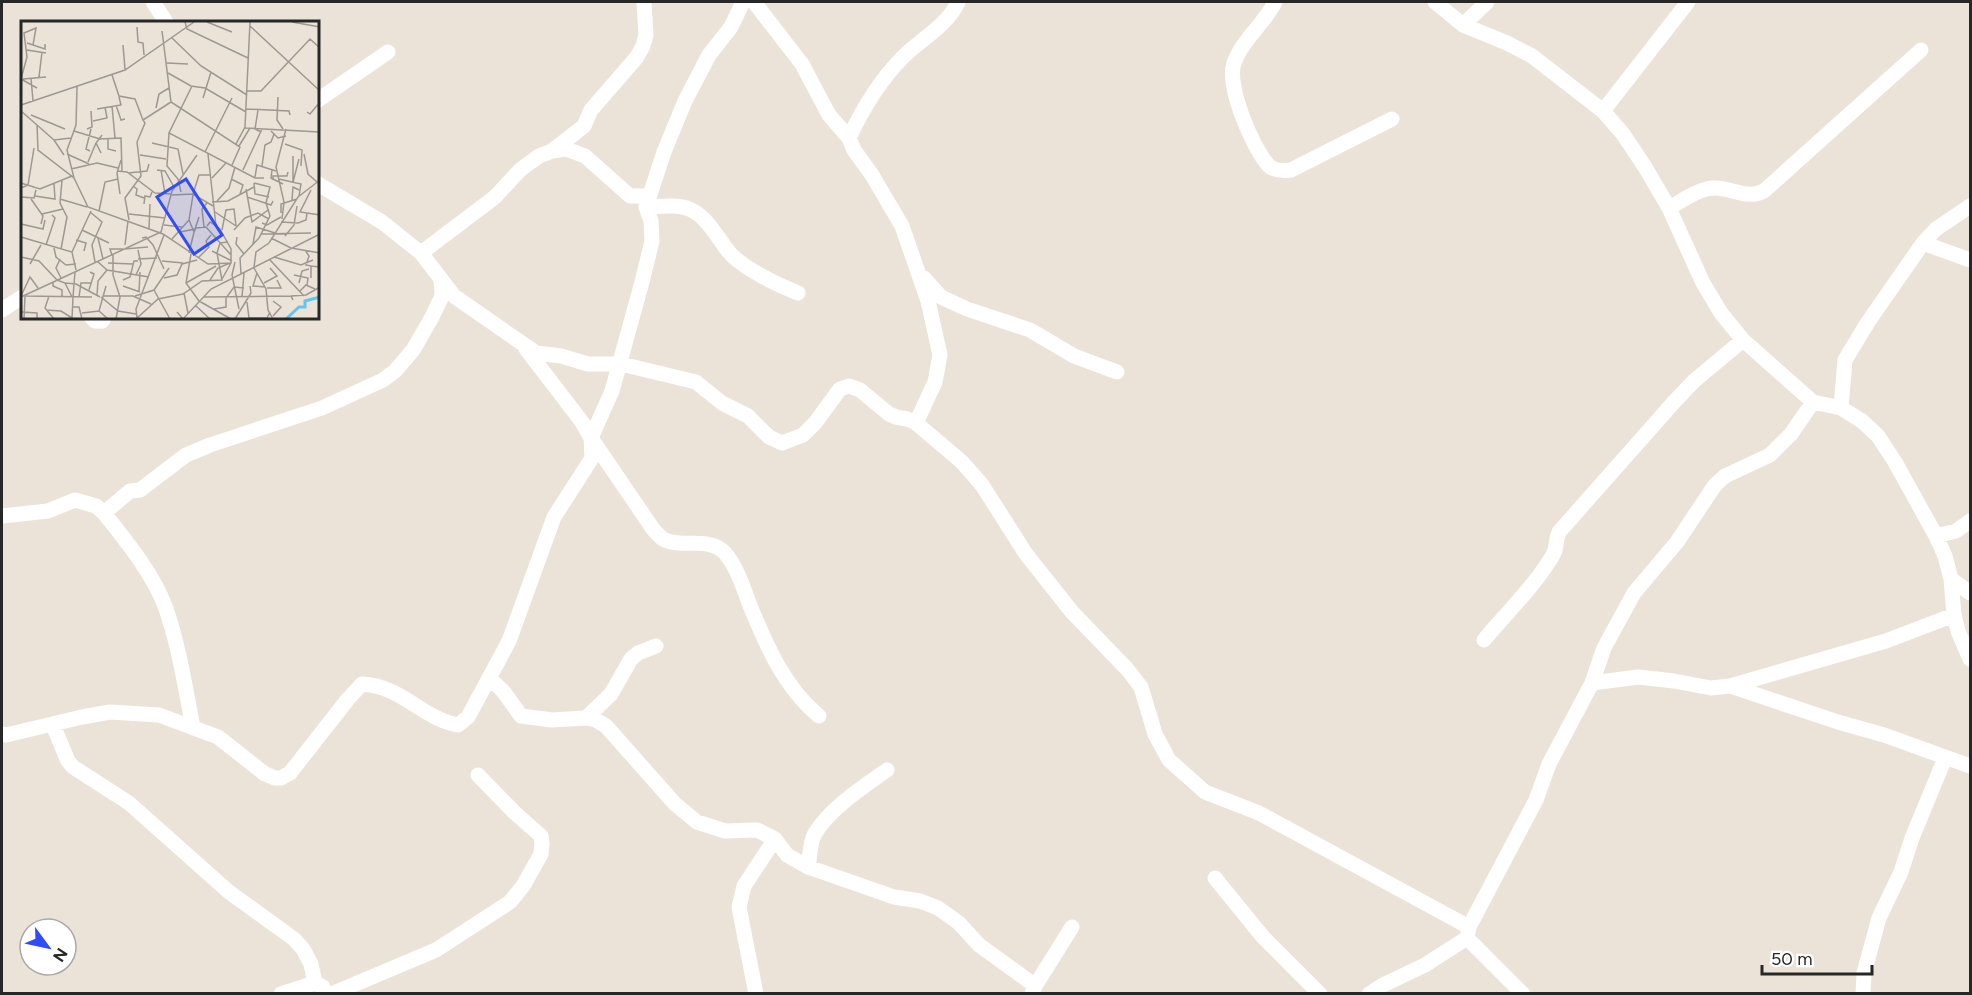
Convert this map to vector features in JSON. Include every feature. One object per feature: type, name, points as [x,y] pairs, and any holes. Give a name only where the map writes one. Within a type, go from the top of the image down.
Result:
[{"type":"street","points":[[153,2],[165,21]]},
{"type":"street","points":[[421,253],[495,197],[520,170],[584,126],[591,110],[637,57],[643,46],[646,35],[644,2]]},
{"type":"street","points":[[2,734],[110,712],[159,716],[218,737],[265,774],[281,778],[290,773],[362,684],[393,690],[431,715],[448,723],[458,725],[468,717],[509,642],[554,518],[592,458],[591,438],[612,391],[621,364],[652,241],[648,202],[663,152],[685,101],[709,55],[731,27],[743,2]]},
{"type":"street","points":[[754,2],[802,63],[830,115],[849,138],[854,150],[872,175],[902,226],[920,273],[940,355],[935,382],[916,423]]},
{"type":"street","points":[[849,138],[863,107],[885,77],[902,58],[949,16],[958,2]]},
{"type":"street","points":[[1275,2],[1234,63],[1232,82],[1245,123],[1270,167],[1281,171],[1291,170],[1392,119]]},
{"type":"street","points":[[1435,2],[1463,24],[1507,42],[1532,56],[1603,111],[1623,134],[1669,208],[1703,283],[1721,313],[1743,340],[1813,402],[1841,408],[1862,421],[1878,436],[1895,462],[1945,556],[1951,579],[1954,615],[1958,631],[1971,659]]},
{"type":"street","points":[[1463,24],[1487,2]]},
{"type":"street","points":[[1603,111],[1688,2]]},
{"type":"street","points":[[1669,208],[1713,188],[1749,195],[1757,195],[1764,191],[1921,51]]},
{"type":"street","points":[[320,99],[388,52]]},
{"type":"street","points":[[552,150],[566,149],[585,156],[630,196],[648,202],[688,207],[710,224],[729,253],[736,259],[770,281],[798,293]]},
{"type":"street","points":[[320,185],[382,222],[421,253],[454,296],[536,353],[561,356],[588,364],[621,364],[696,382],[722,402],[748,416],[769,437],[782,443],[803,435],[815,423],[840,388],[849,386],[860,390],[889,414],[916,423],[962,462],[982,485],[1026,554],[1072,612],[1127,669],[1141,687],[1155,734],[1169,760],[1205,792],[1259,813],[1437,908],[1468,932],[1523,993]]},
{"type":"street","points":[[1841,408],[1845,360],[1868,322],[1923,243],[1936,229],[1971,206]]},
{"type":"street","points":[[1923,243],[1971,260]]},
{"type":"street","points":[[920,273],[941,297],[967,309],[1030,330],[1074,356],[1117,372]]},
{"type":"street","points":[[104,513],[130,491],[140,490],[186,455],[322,408],[382,380],[395,371],[413,350],[442,296],[441,279]]},
{"type":"street","points":[[2,310],[21,298]]},
{"type":"street","points":[[1484,640],[1547,564],[1556,550],[1554,541],[1559,532],[1681,395],[1743,340]]},
{"type":"street","points":[[521,342],[582,422],[653,529],[664,540],[712,544],[724,552],[737,573],[763,637],[782,672],[803,702],[819,716]]},
{"type":"street","points":[[1369,993],[1425,965],[1468,932],[1536,800],[1549,764],[1592,683],[1604,648],[1634,593],[1677,542],[1694,519],[1706,497],[1725,476],[1770,455],[1791,434],[1813,402]]},
{"type":"street","points":[[2,516],[48,511],[75,500],[96,506],[104,513],[155,585],[164,605],[177,651],[193,727]]},
{"type":"street","points":[[1936,536],[1956,531],[1971,521]]},
{"type":"street","points":[[1951,579],[1971,593]]},
{"type":"street","points":[[1592,683],[1638,677],[1711,688],[1730,686],[1886,641],[1954,615]]},
{"type":"street","points":[[586,718],[611,694],[631,659],[638,653],[656,645]]},
{"type":"street","points":[[489,678],[503,691],[521,716],[552,720],[586,718],[606,726],[675,804],[688,816],[711,828],[725,831],[757,830],[775,839],[787,855],[808,867],[894,897],[920,901],[938,908],[959,922],[979,945],[1033,990],[1072,927]]},
{"type":"street","points":[[1730,686],[1884,735],[1971,766]]},
{"type":"street","points":[[53,725],[68,761],[73,767],[129,803],[230,892],[294,939],[303,949],[315,983]]},
{"type":"street","points":[[1863,993],[1864,973],[1879,918],[1901,872],[1912,838],[1945,758]]},
{"type":"street","points":[[808,867],[813,836],[855,792],[887,770]]},
{"type":"street","points":[[281,993],[315,983],[335,993],[436,950],[510,902],[523,886],[541,854],[541,836],[478,775]]},
{"type":"street","points":[[756,993],[739,907],[744,886],[775,839]]},
{"type":"street","points":[[1215,878],[1263,937],[1320,993]]}]
